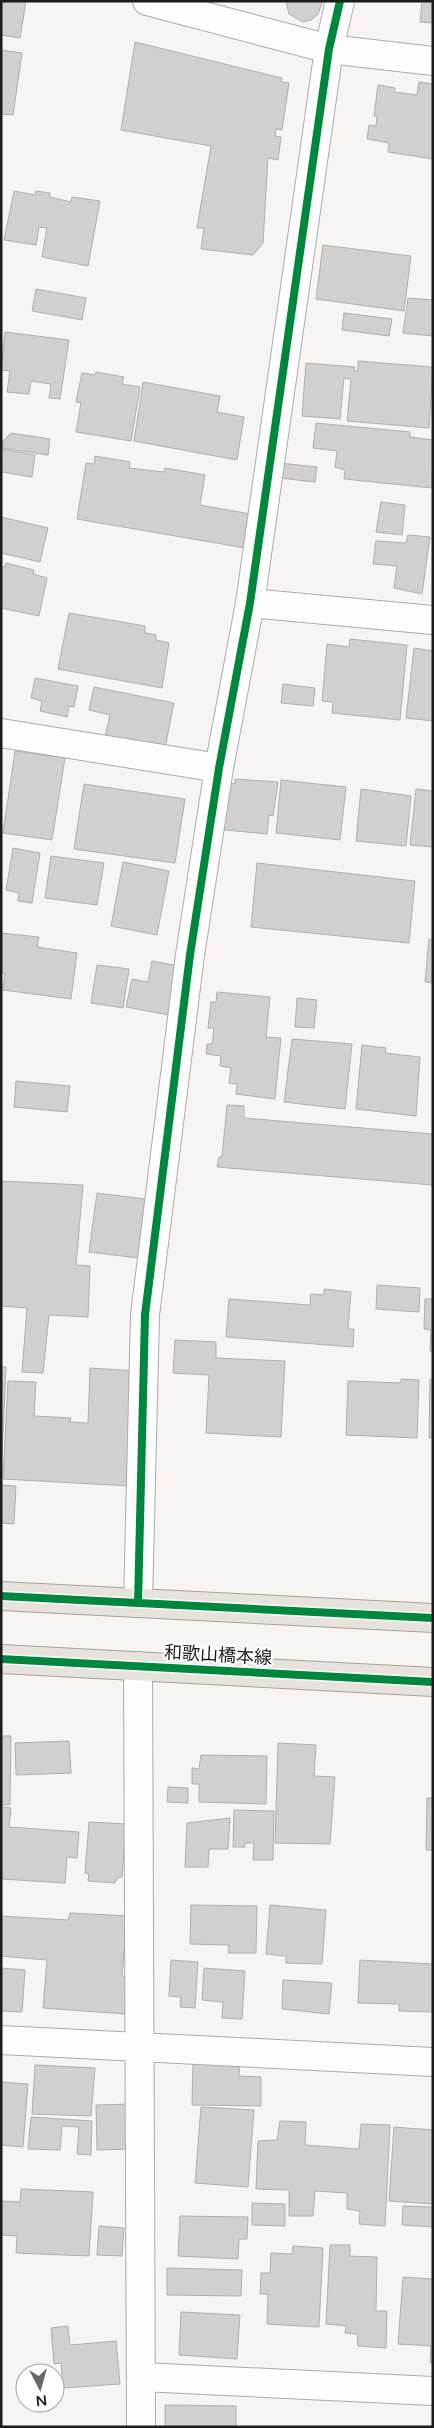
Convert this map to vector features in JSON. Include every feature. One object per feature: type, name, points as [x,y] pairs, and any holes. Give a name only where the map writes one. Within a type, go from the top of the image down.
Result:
[{"type":"main road","points":[[1,1596],[433,1618]]},
{"type":"main road","name":"和歌山橋本線","points":[[1,1659],[433,1682]]},
{"type":"street","points":[[147,1],[329,49],[433,61]]},
{"type":"street","points":[[138,1603],[145,1315],[190,955],[219,768],[250,603],[329,49],[340,1]]},
{"type":"street","points":[[250,603],[433,620]]},
{"type":"street","points":[[1,733],[219,768]]},
{"type":"street","points":[[138,1666],[141,2427]]},
{"type":"street","points":[[1,2040],[433,2062]]},
{"type":"street","points":[[142,2377],[433,2391]]},
{"type":"building","points":[[1,1],[26,1],[20,38],[1,35]]},
{"type":"building","points":[[286,1],[323,1],[318,14],[311,20],[303,22],[289,14]]},
{"type":"building","points":[[422,1],[433,1],[433,23],[420,22]]},
{"type":"building","points":[[135,42],[282,78],[281,82],[289,83],[282,130],[276,129],[275,136],[281,137],[278,160],[268,158],[263,243],[253,255],[201,249],[204,228],[197,228],[211,146],[121,130]]},
{"type":"building","points":[[1,50],[22,53],[13,115],[1,114]]},
{"type":"building","points":[[419,82],[433,84],[433,159],[388,152],[389,143],[367,139],[369,125],[376,126],[377,117],[374,116],[378,85],[395,88],[394,92],[417,95]]},
{"type":"building","points":[[14,191],[35,195],[36,191],[50,193],[50,197],[71,202],[72,197],[100,201],[88,266],[42,257],[47,228],[39,227],[36,245],[4,240]]},
{"type":"building","points":[[323,245],[411,256],[404,311],[316,299]]},
{"type":"building","points":[[36,289],[86,298],[82,320],[32,311]]},
{"type":"building","points":[[408,298],[433,300],[433,336],[403,333]]},
{"type":"building","points":[[344,313],[392,319],[389,336],[342,330]]},
{"type":"building","points":[[5,332],[69,340],[60,399],[49,398],[51,384],[31,381],[29,394],[7,392],[10,371],[1,370]]},
{"type":"building","points":[[358,361],[433,367],[429,428],[347,421],[351,379],[344,378],[340,419],[302,416],[306,363],[355,367],[354,371],[358,371]]},
{"type":"building","points":[[96,372],[124,377],[122,384],[140,387],[131,441],[76,432],[81,403],[76,402],[82,373],[95,375]]},
{"type":"building","points":[[143,382],[220,396],[217,412],[244,417],[237,460],[134,441]]},
{"type":"building","points":[[316,423],[410,432],[410,437],[433,440],[432,488],[344,479],[345,470],[335,467],[337,451],[313,448]]},
{"type":"building","points":[[11,433],[50,439],[48,455],[2,448],[3,441]]},
{"type":"building","points":[[1,449],[35,455],[32,477],[1,472]]},
{"type":"building","points":[[95,456],[130,462],[129,468],[164,472],[165,468],[205,475],[200,505],[251,514],[245,548],[77,519],[86,463],[94,464]]},
{"type":"building","points":[[280,463],[317,467],[315,482],[279,478]]},
{"type":"building","points":[[381,502],[405,505],[402,535],[376,532]]},
{"type":"building","points":[[1,517],[48,528],[40,562],[1,553]]},
{"type":"building","points":[[408,535],[430,537],[422,594],[394,588],[397,566],[373,564],[376,541],[406,543]]},
{"type":"building","points":[[6,563],[34,570],[33,574],[47,578],[39,616],[1,608],[1,567],[5,567]]},
{"type":"building","points":[[69,613],[145,626],[145,633],[156,635],[156,640],[169,643],[162,688],[58,669]]},
{"type":"building","points":[[350,639],[407,645],[400,720],[332,713],[333,702],[322,701],[327,644],[349,647]]},
{"type":"building","points":[[414,648],[433,651],[433,721],[406,718]]},
{"type":"building","points":[[35,678],[78,686],[74,707],[69,706],[67,717],[40,711],[42,701],[31,698]]},
{"type":"building","points":[[283,684],[315,688],[313,706],[281,703]]},
{"type":"building","points":[[94,687],[174,703],[165,748],[105,737],[110,715],[89,710]]},
{"type":"building","points":[[15,751],[65,758],[52,840],[3,833]]},
{"type":"building","points":[[235,779],[278,782],[273,816],[269,815],[267,834],[216,829],[224,782],[235,784]]},
{"type":"building","points":[[281,780],[346,787],[340,840],[276,833]]},
{"type":"building","points":[[84,784],[185,799],[175,863],[74,849]]},
{"type":"building","points":[[361,789],[411,796],[406,846],[356,841]]},
{"type":"building","points":[[416,789],[433,791],[433,847],[410,845]]},
{"type":"building","points":[[13,848],[40,853],[32,903],[18,901],[19,893],[6,890]]},
{"type":"building","points":[[51,856],[104,863],[97,905],[45,898]]},
{"type":"building","points":[[123,862],[169,871],[157,935],[111,926]]},
{"type":"building","points":[[257,863],[415,881],[409,943],[251,927]]},
{"type":"building","points":[[1,933],[39,937],[37,947],[77,953],[71,999],[3,990],[5,973],[1,973]]},
{"type":"building","points":[[429,939],[433,940],[433,983],[425,982]]},
{"type":"building","points":[[152,961],[185,967],[175,1016],[126,1007],[132,979],[148,982]]},
{"type":"building","points":[[97,965],[129,969],[123,1008],[91,1003]]},
{"type":"building","points":[[217,992],[270,997],[266,1037],[281,1038],[275,1099],[236,1094],[237,1084],[229,1083],[231,1068],[220,1066],[221,1056],[206,1054],[207,1044],[212,1044],[214,1028],[208,1028],[211,1002],[216,1002]]},
{"type":"building","points":[[297,998],[317,1000],[314,1028],[295,1027]]},
{"type":"building","points":[[292,1039],[352,1044],[345,1109],[284,1102]]},
{"type":"building","points":[[362,1045],[386,1048],[385,1053],[420,1057],[416,1116],[356,1109]]},
{"type":"building","points":[[16,1081],[70,1086],[67,1112],[14,1107]]},
{"type":"building","points":[[227,1105],[244,1106],[244,1118],[433,1134],[433,1185],[217,1167],[219,1157],[222,1157]]},
{"type":"building","points":[[1,1181],[83,1185],[76,1265],[90,1266],[88,1317],[49,1315],[43,1373],[22,1372],[27,1308],[1,1306]]},
{"type":"building","points":[[97,1193],[145,1199],[138,1258],[89,1252]]},
{"type":"building","points":[[377,1285],[420,1288],[419,1312],[376,1309]]},
{"type":"building","points":[[324,1289],[351,1292],[348,1329],[354,1329],[353,1347],[226,1337],[229,1299],[310,1305],[311,1294],[324,1295]]},
{"type":"building","points":[[433,1289],[433,1352],[430,1351],[431,1330],[424,1329],[425,1299],[432,1299]]},
{"type":"building","points":[[175,1340],[216,1342],[216,1358],[285,1361],[281,1437],[206,1433],[209,1375],[173,1373]]},
{"type":"building","points":[[1,1367],[6,1367],[1,1476]]},
{"type":"building","points":[[90,1368],[138,1371],[131,1486],[3,1479],[8,1381],[36,1382],[34,1416],[71,1418],[70,1422],[88,1423]]},
{"type":"building","points":[[401,1379],[419,1380],[417,1438],[346,1435],[348,1381],[401,1383]]},
{"type":"building","points":[[430,1379],[433,1379],[433,1438],[429,1438]]},
{"type":"building","points":[[1,1485],[16,1486],[14,1524],[1,1523]]},
{"type":"building","points":[[1,1736],[11,1736],[10,1805],[1,1805]]},
{"type":"building","points":[[69,1741],[71,1773],[16,1775],[15,1743]]},
{"type":"building","points":[[278,1743],[316,1745],[314,1776],[335,1777],[330,1844],[275,1843]]},
{"type":"building","points":[[201,1755],[267,1756],[266,1804],[199,1802],[199,1784],[192,1784],[192,1768],[199,1769]]},
{"type":"building","points":[[168,1787],[188,1788],[188,1803],[167,1802]]},
{"type":"building","points":[[427,1798],[433,1798],[433,1850],[426,1850]]},
{"type":"building","points":[[1,1807],[11,1808],[9,1827],[79,1832],[77,1858],[67,1857],[65,1883],[1,1879]]},
{"type":"building","points":[[234,1810],[274,1811],[273,1860],[253,1860],[254,1843],[245,1843],[245,1847],[233,1847]]},
{"type":"building","points":[[230,1818],[228,1849],[209,1849],[208,1867],[185,1867],[187,1823]]},
{"type":"building","points":[[89,1822],[126,1824],[122,1877],[117,1878],[115,1883],[88,1881],[89,1874],[85,1873]]},
{"type":"building","points":[[191,1905],[257,1906],[256,1953],[228,1953],[229,1945],[190,1944]]},
{"type":"building","points":[[270,1905],[326,1910],[322,1964],[286,1963],[286,1956],[266,1954]]},
{"type":"building","points":[[70,1913],[130,1916],[128,1940],[125,1940],[122,1976],[128,1976],[125,2014],[43,2008],[47,1960],[1,1956],[1,1916],[68,1920]]},
{"type":"building","points":[[171,1960],[198,1962],[195,2008],[180,2007],[181,1997],[169,1996]]},
{"type":"building","points":[[360,1960],[433,1964],[433,2012],[399,2011],[399,2004],[358,2003]]},
{"type":"building","points":[[1,1968],[25,1970],[22,2012],[1,2011]]},
{"type":"building","points":[[204,1968],[245,1971],[242,2019],[222,2018],[223,2002],[202,2000]]},
{"type":"building","points":[[283,1980],[332,1983],[329,2014],[282,2009]]},
{"type":"building","points":[[193,2058],[240,2060],[239,2076],[261,2077],[261,2106],[192,2105]]},
{"type":"building","points":[[35,2065],[95,2068],[91,2116],[32,2114]]},
{"type":"building","points":[[1,2082],[28,2084],[23,2147],[1,2145]]},
{"type":"building","points":[[131,2104],[133,2149],[97,2150],[96,2105]]},
{"type":"building","points":[[201,2107],[254,2110],[248,2187],[195,2183]]},
{"type":"building","points":[[31,2117],[92,2121],[91,2155],[77,2154],[79,2127],[62,2126],[60,2150],[28,2149]]},
{"type":"building","points":[[280,2121],[306,2122],[305,2145],[359,2149],[361,2124],[390,2125],[385,2226],[359,2224],[360,2211],[347,2209],[347,2193],[315,2191],[313,2216],[289,2216],[289,2190],[256,2189],[258,2141],[277,2140]]},
{"type":"building","points":[[394,2127],[433,2130],[433,2204],[389,2201]]},
{"type":"building","points":[[21,2189],[93,2192],[89,2256],[16,2253],[17,2236],[1,2235],[1,2201],[20,2202]]},
{"type":"building","points":[[252,2203],[285,2204],[285,2226],[252,2225]]},
{"type":"building","points":[[403,2206],[433,2207],[433,2227],[402,2225]]},
{"type":"building","points":[[180,2216],[248,2217],[247,2239],[239,2239],[238,2259],[178,2256]]},
{"type":"building","points":[[99,2226],[124,2228],[122,2256],[97,2255]]},
{"type":"building","points":[[330,2245],[350,2245],[350,2256],[377,2257],[376,2311],[387,2311],[386,2348],[358,2346],[357,2334],[345,2333],[346,2326],[326,2324]]},
{"type":"building","points":[[293,2246],[323,2248],[319,2327],[267,2324],[268,2294],[260,2294],[261,2273],[270,2273],[271,2253],[292,2254]]},
{"type":"building","points":[[167,2268],[242,2270],[241,2296],[167,2295]]},
{"type":"building","points":[[403,2277],[433,2279],[433,2363],[430,2363],[431,2346],[398,2344]]},
{"type":"building","points":[[181,2312],[240,2315],[237,2359],[179,2355]]},
{"type":"building","points":[[68,2326],[70,2345],[116,2341],[120,2384],[65,2388],[65,2363],[54,2363],[51,2328]]},
{"type":"building","points":[[165,2405],[236,2406],[236,2427],[165,2427]]},
{"type":"cycle path","points":[[138,1603],[145,1315],[190,955],[219,768],[250,603],[329,49],[340,1]]},
{"type":"cycle path","points":[[1,1596],[433,1618]]},
{"type":"cycle path","points":[[1,1659],[433,1682]]}]
